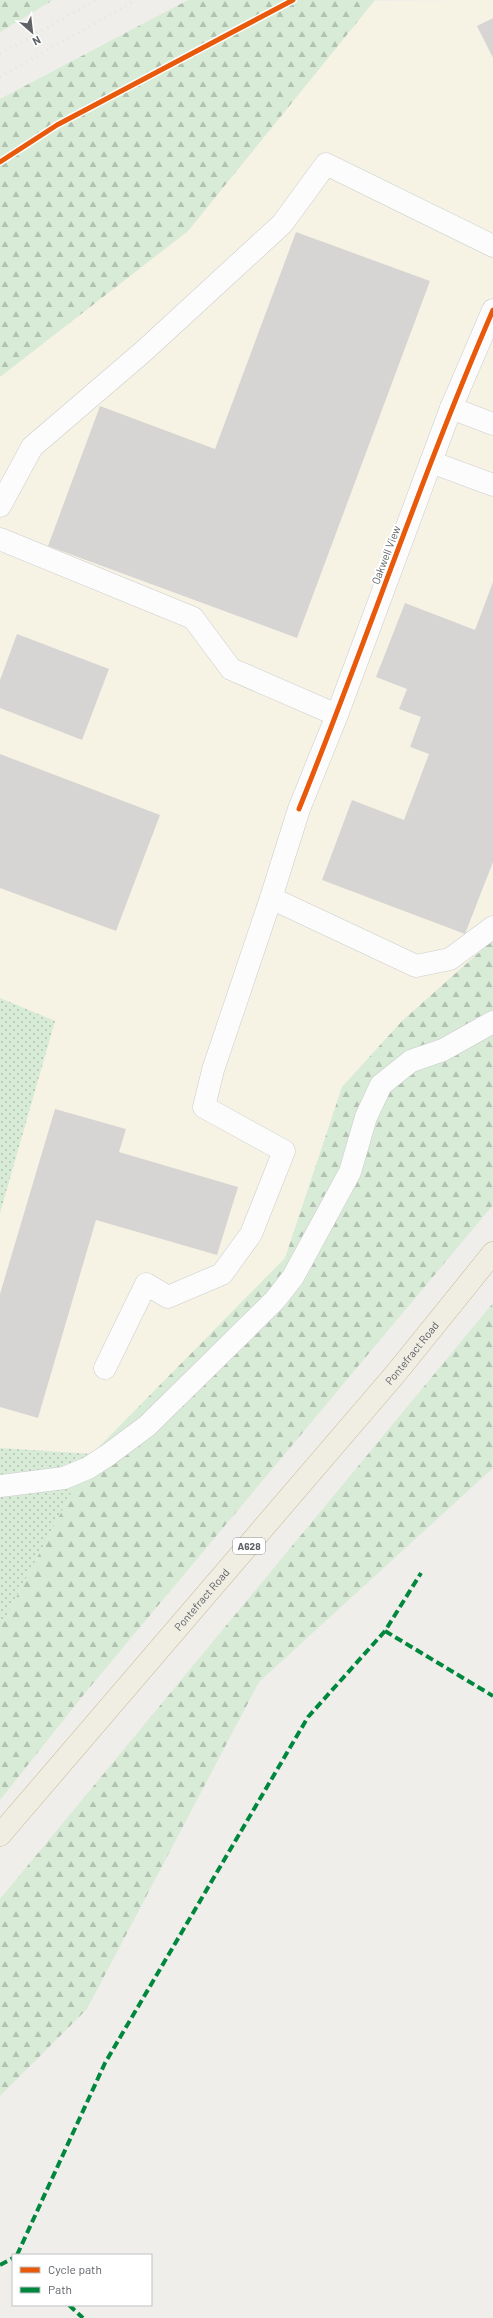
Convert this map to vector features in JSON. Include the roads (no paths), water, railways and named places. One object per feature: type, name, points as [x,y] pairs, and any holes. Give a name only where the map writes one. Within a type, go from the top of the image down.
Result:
[{"type":"highway","name":"Pontefract Road","points":[[0,1835],[397,1372],[493,1253]]},
{"type":"street","points":[[0,506],[32,447],[145,350],[282,224],[326,164],[493,246]]},
{"type":"street","name":"Oakwell View","points":[[105,1368],[146,1284],[168,1297],[222,1274],[251,1234],[284,1151],[204,1107],[213,1070],[271,898],[299,809],[337,715],[451,408],[493,310]]},
{"type":"street","points":[[451,408],[493,424]]},
{"type":"street","points":[[431,462],[493,485]]},
{"type":"street","points":[[0,539],[193,618],[231,669],[337,715]]},
{"type":"street","points":[[271,898],[416,966],[450,959],[493,926]]},
{"type":"street","points":[[0,1486],[64,1478],[88,1468],[147,1426],[274,1300],[293,1277],[350,1172],[366,1117],[381,1085],[411,1061],[443,1050],[493,1022]]},
{"type":"railway","points":[[0,54],[96,0]]},
{"type":"railway","points":[[0,77],[136,0]]}]
